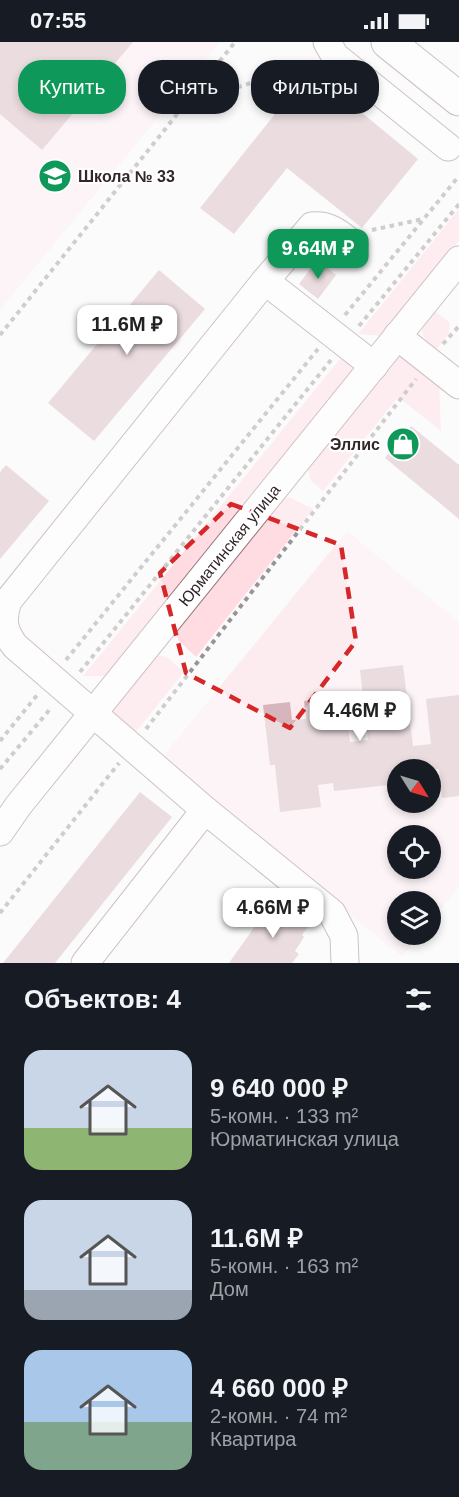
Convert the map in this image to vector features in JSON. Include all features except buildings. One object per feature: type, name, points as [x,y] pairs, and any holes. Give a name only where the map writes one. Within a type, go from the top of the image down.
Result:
[{"type":"main road","points":[[388,42],[459,99]]},
{"type":"street","points":[[331,49],[448,147]]},
{"type":"street","points":[[345,963],[344,936],[332,913],[131,748],[15,646],[5,633],[3,617],[8,601],[265,281],[312,226],[323,225],[333,229],[354,245]]},
{"type":"street","name":"Юрматинская улица","points":[[0,832],[9,798],[93,713],[459,260]]},
{"type":"street","points":[[265,281],[374,366]]},
{"type":"street","points":[[397,336],[459,385]]},
{"type":"street","points":[[85,963],[205,810]]},
{"type":"path","points":[[221,60],[235,42]]},
{"type":"path","points":[[239,84],[331,49]]},
{"type":"path","points":[[0,335],[178,114]]},
{"type":"path","points":[[0,741],[58,684],[338,338],[424,219],[459,176]]},
{"type":"path","points":[[0,769],[58,684],[338,338],[459,204]]},
{"type":"path","points":[[354,245],[370,231],[424,219]]},
{"type":"path","points":[[0,913],[459,326]]},
{"type":"highlighted area","points":[[231,504],[341,545],[356,641],[290,728],[186,673],[160,573]]},
{"type":"shaded area","name":"Школа № 33","points":[[0,42],[220,42],[205,60],[138,60],[138,114],[161,114],[0,310]]},
{"type":"shaded area","points":[[459,209],[459,241],[382,336],[358,334]]},
{"type":"shaded area","points":[[435,311],[450,323],[449,333],[437,349],[425,339],[422,331]]},
{"type":"shaded area","points":[[343,355],[353,366],[351,373],[109,676],[83,676]]},
{"type":"shaded area","points":[[403,356],[439,379],[441,431],[398,397],[323,491],[311,481],[308,467],[393,359]]},
{"type":"shaded area","points":[[289,497],[313,509],[196,657],[178,640],[176,626],[276,501]]},
{"type":"shaded area","points":[[347,531],[459,622],[459,887],[441,910],[441,891],[387,891],[387,945],[159,761]]},
{"type":"shaded area","points":[[151,656],[167,657],[184,672],[135,733],[115,718],[112,710]]},
{"type":"shaded area","points":[[387,945],[412,945],[402,957]]},
{"type":"place","name":"Школа № 33","points":[[55,176]]},
{"type":"place","name":"Эллис","points":[[403,444]]}]
